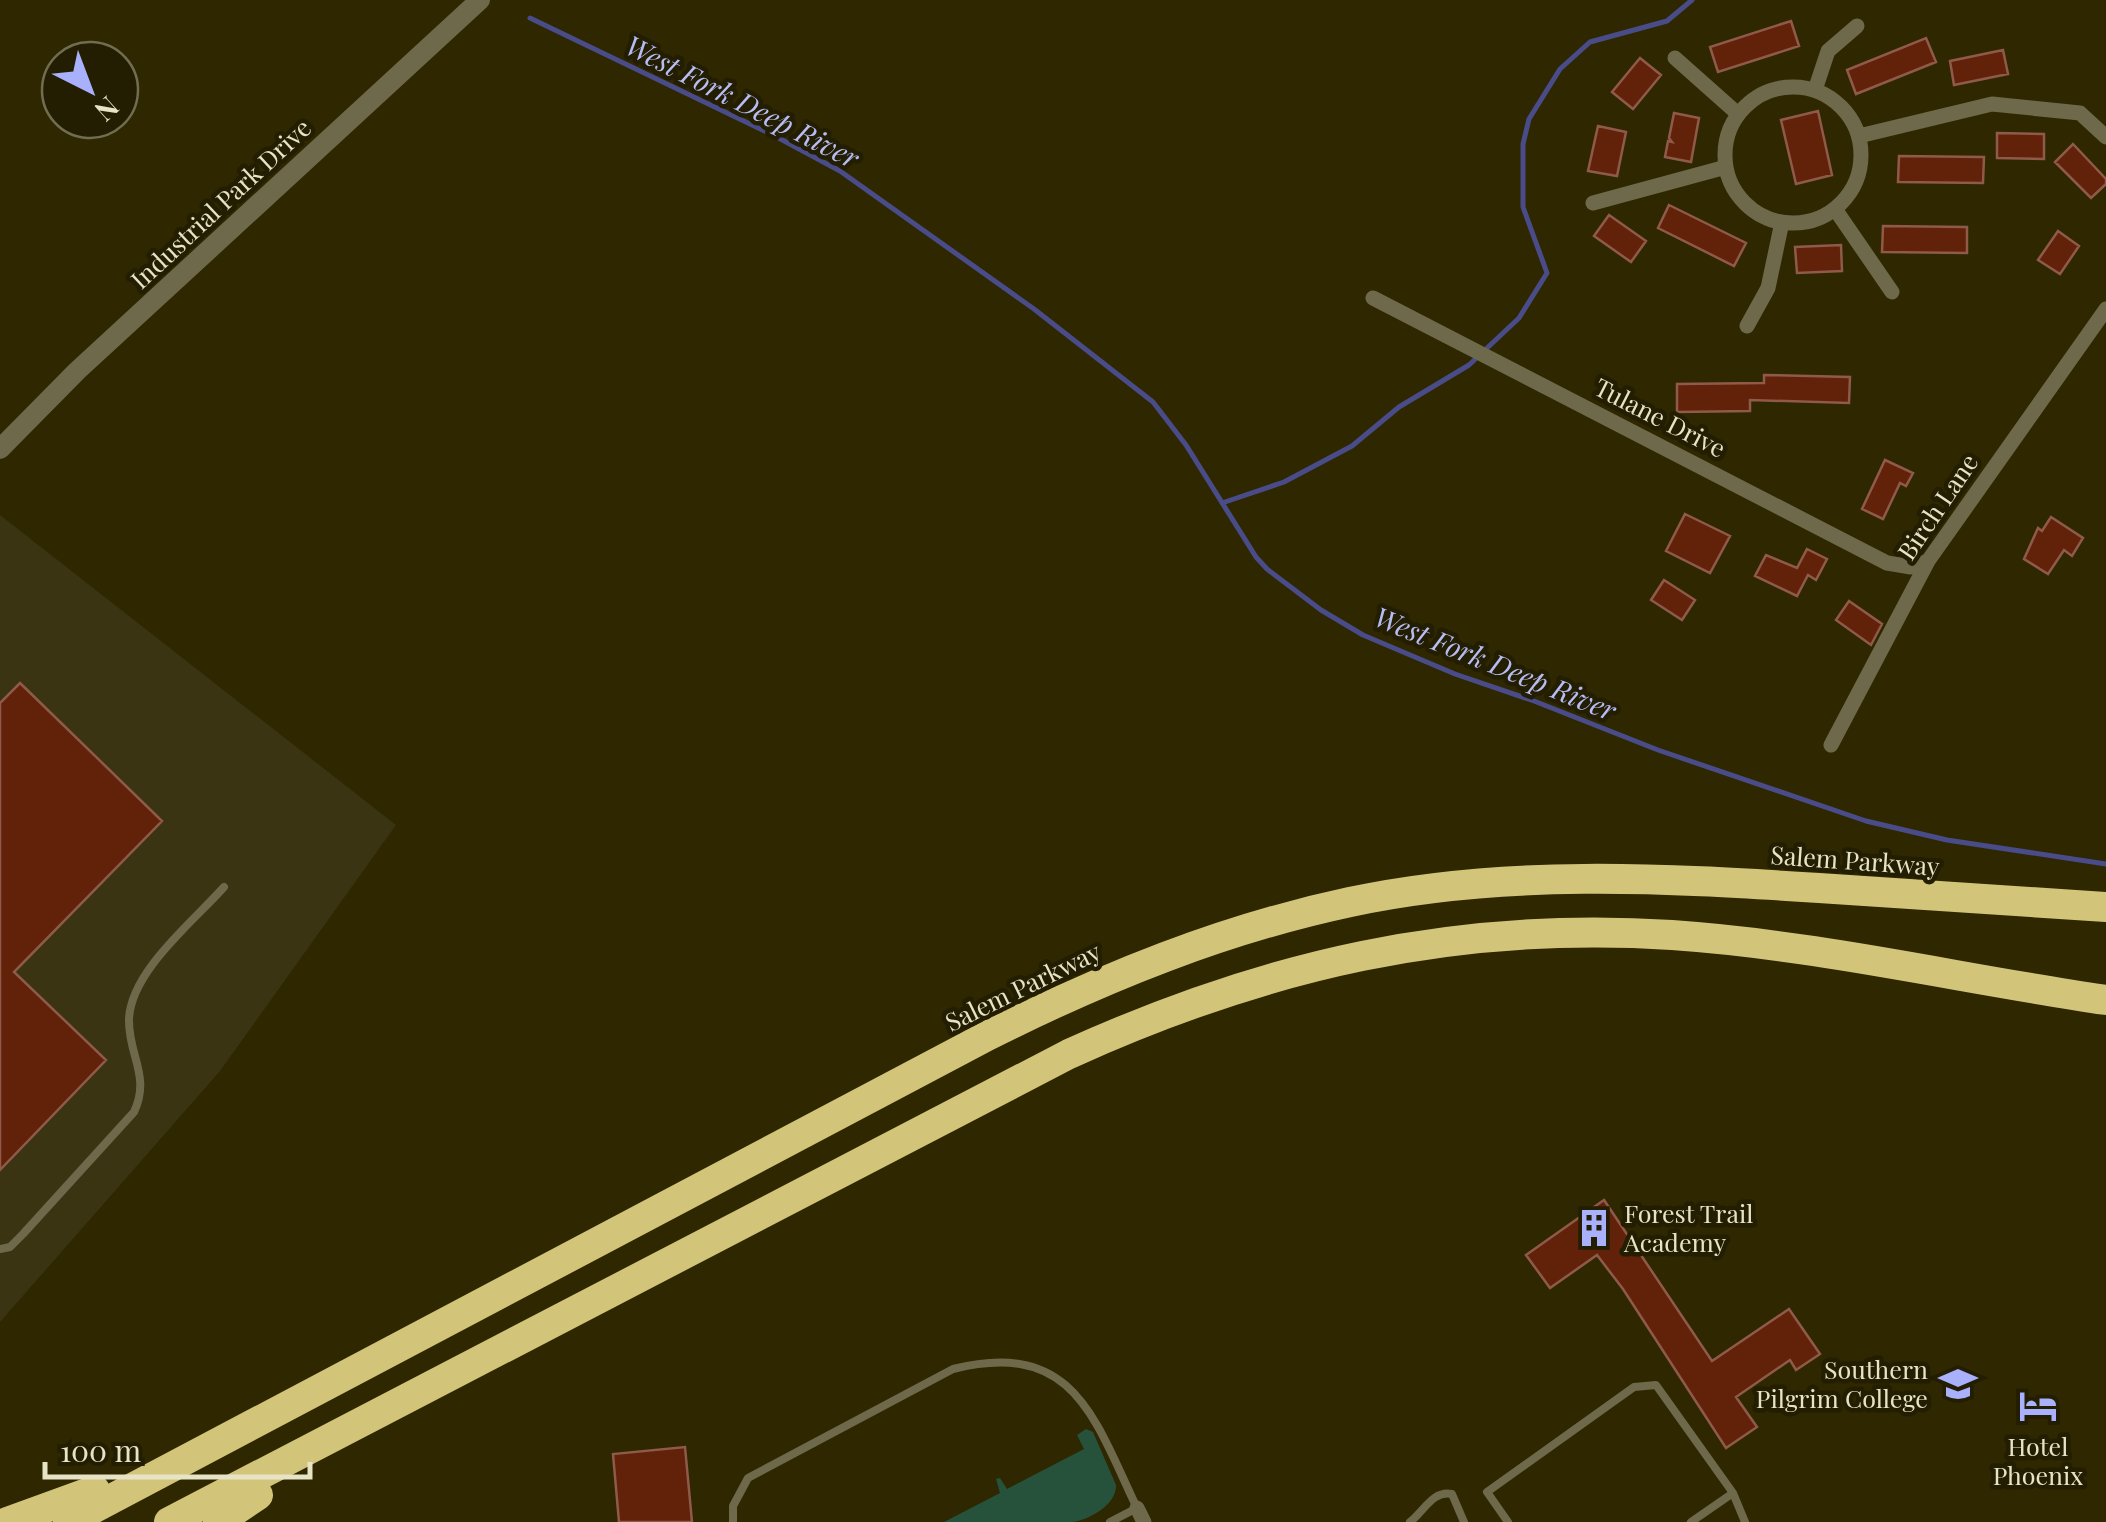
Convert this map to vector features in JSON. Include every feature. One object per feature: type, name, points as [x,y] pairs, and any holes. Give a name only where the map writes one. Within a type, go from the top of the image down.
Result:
[{"type":"highway","name":"Salem Parkway","points":[[68,1522],[988,1034],[1106,979],[1243,929],[1401,894],[1548,880],[1742,883],[2106,907]]},
{"type":"highway","points":[[169,1522],[1069,1054],[1184,1005],[1303,968],[1394,949],[1486,936],[1626,933],[1799,950],[2106,1000]]},
{"type":"highway","points":[[218,1522],[360,1426]]},
{"type":"highway","points":[[7,1522],[200,1450]]},
{"type":"street","name":"Industrial Park Drive","points":[[0,448],[77,371],[480,0]]},
{"type":"street","points":[[1815,90],[1828,51],[1857,26]]},
{"type":"street","points":[[1675,58],[1738,114]]},
{"type":"street","points":[[1773,89],[1815,90],[1842,107],[1859,136],[1858,176],[1834,209],[1810,221],[1782,222],[1756,212],[1736,193],[1726,167],[1726,139],[1748,103],[1773,89]]},
{"type":"street","points":[[1859,136],[1992,104],[2080,113],[2106,137]]},
{"type":"street","points":[[1593,203],[1726,167]]},
{"type":"street","points":[[1834,209],[1892,292]]},
{"type":"street","points":[[1747,326],[1768,288],[1782,222]]},
{"type":"street","name":"Tulane Drive","points":[[1373,298],[1888,563],[1911,567],[1928,561]]},
{"type":"street","name":"Birch Lane","points":[[1832,745],[1928,561],[2106,309]]},
{"type":"lane","points":[[0,1249],[10,1248],[134,1112],[142,1094],[129,1022],[140,980],[224,887]]},
{"type":"lane","points":[[733,1522],[733,1506],[748,1478],[954,1370],[980,1362],[1010,1361],[1064,1382],[1092,1414],[1140,1515],[1110,1522]]},
{"type":"lane","points":[[1508,1522],[1487,1492],[1634,1387],[1656,1385],[1733,1493],[1745,1522]]},
{"type":"lane","points":[[1410,1522],[1424,1512],[1434,1496],[1443,1492],[1452,1494],[1464,1522]]},
{"type":"lane","points":[[1691,1522],[1733,1493]]},
{"type":"shaded area","points":[[0,515],[396,825],[220,1071],[0,1322]]},
{"type":"green space","points":[[1086,1429],[1093,1432],[1116,1485],[1112,1499],[1101,1510],[1072,1522],[944,1522],[1000,1493],[996,1479],[1000,1478],[1007,1489],[1084,1449],[1077,1435]]},
{"type":"building","points":[[1791,21],[1799,46],[1718,72],[1710,47]]},
{"type":"building","points":[[1926,38],[1936,62],[1856,94],[1847,70]]},
{"type":"building","points":[[2003,50],[2008,74],[1954,85],[1950,61]]},
{"type":"building","points":[[1640,58],[1661,75],[1633,109],[1612,92]]},
{"type":"building","points":[[1818,111],[1832,175],[1796,184],[1781,120]]},
{"type":"building","points":[[1674,113],[1699,118],[1691,162],[1665,157],[1668,141],[1672,142],[1669,138]]},
{"type":"building","points":[[1598,126],[1626,132],[1617,176],[1588,171]]},
{"type":"building","points":[[1997,133],[2044,134],[2044,159],[1997,158]]},
{"type":"building","points":[[2073,144],[2106,179],[2106,184],[2091,198],[2055,162]]},
{"type":"building","points":[[1899,156],[1984,157],[1983,183],[1898,182]]},
{"type":"building","points":[[1669,205],[1746,243],[1734,266],[1658,228]]},
{"type":"building","points":[[1609,215],[1646,241],[1631,262],[1594,236]]},
{"type":"building","points":[[1883,226],[1967,227],[1967,253],[1882,252]]},
{"type":"building","points":[[2058,231],[2079,246],[2060,274],[2038,260]]},
{"type":"building","points":[[1841,245],[1842,271],[1797,273],[1795,247]]},
{"type":"building","points":[[1764,375],[1850,377],[1849,403],[1750,400],[1750,411],[1677,412],[1677,384],[1764,383]]},
{"type":"building","points":[[1885,460],[1913,473],[1906,486],[1900,483],[1883,519],[1862,509]]},
{"type":"building","points":[[1685,514],[1730,536],[1710,573],[1666,551]]},
{"type":"building","points":[[2051,517],[2083,538],[2072,556],[2064,550],[2048,574],[2024,559],[2038,528],[2042,531]]},
{"type":"building","points":[[1807,549],[1827,559],[1816,580],[1808,575],[1797,596],[1755,576],[1766,555],[1797,568]]},
{"type":"building","points":[[1664,580],[1695,600],[1682,620],[1651,600]]},
{"type":"building","points":[[1849,601],[1882,624],[1871,645],[1836,620]]},
{"type":"building","points":[[20,683],[162,821],[14,972],[106,1060],[0,1170],[0,703]]},
{"type":"building","points":[[1604,1200],[1712,1361],[1789,1309],[1820,1354],[1796,1370],[1790,1360],[1736,1397],[1757,1427],[1726,1448],[1597,1255],[1550,1288],[1526,1255]]},
{"type":"building","points":[[685,1447],[692,1522],[619,1522],[613,1454]]},
{"type":"waterway","points":[[1222,503],[1284,482],[1352,446],[1399,407],[1469,365],[1519,318],[1547,273],[1523,207],[1523,144],[1529,119],[1560,69],[1590,42],[1667,21],[1692,0]]},
{"type":"waterway","name":"West Fork Deep River","points":[[530,18],[840,171],[1034,309],[1153,402],[1186,445],[1267,569],[1321,610],[1363,635],[1658,750],[1866,821],[1947,840],[2106,864]]},
{"type":"place","name":"Forest Trail Academy","points":[[1594,1228]]},
{"type":"place","name":"Southern Pilgrim College","points":[[1958,1384]]},
{"type":"place","name":"Hotel Phoenix","points":[[2038,1406]]}]
